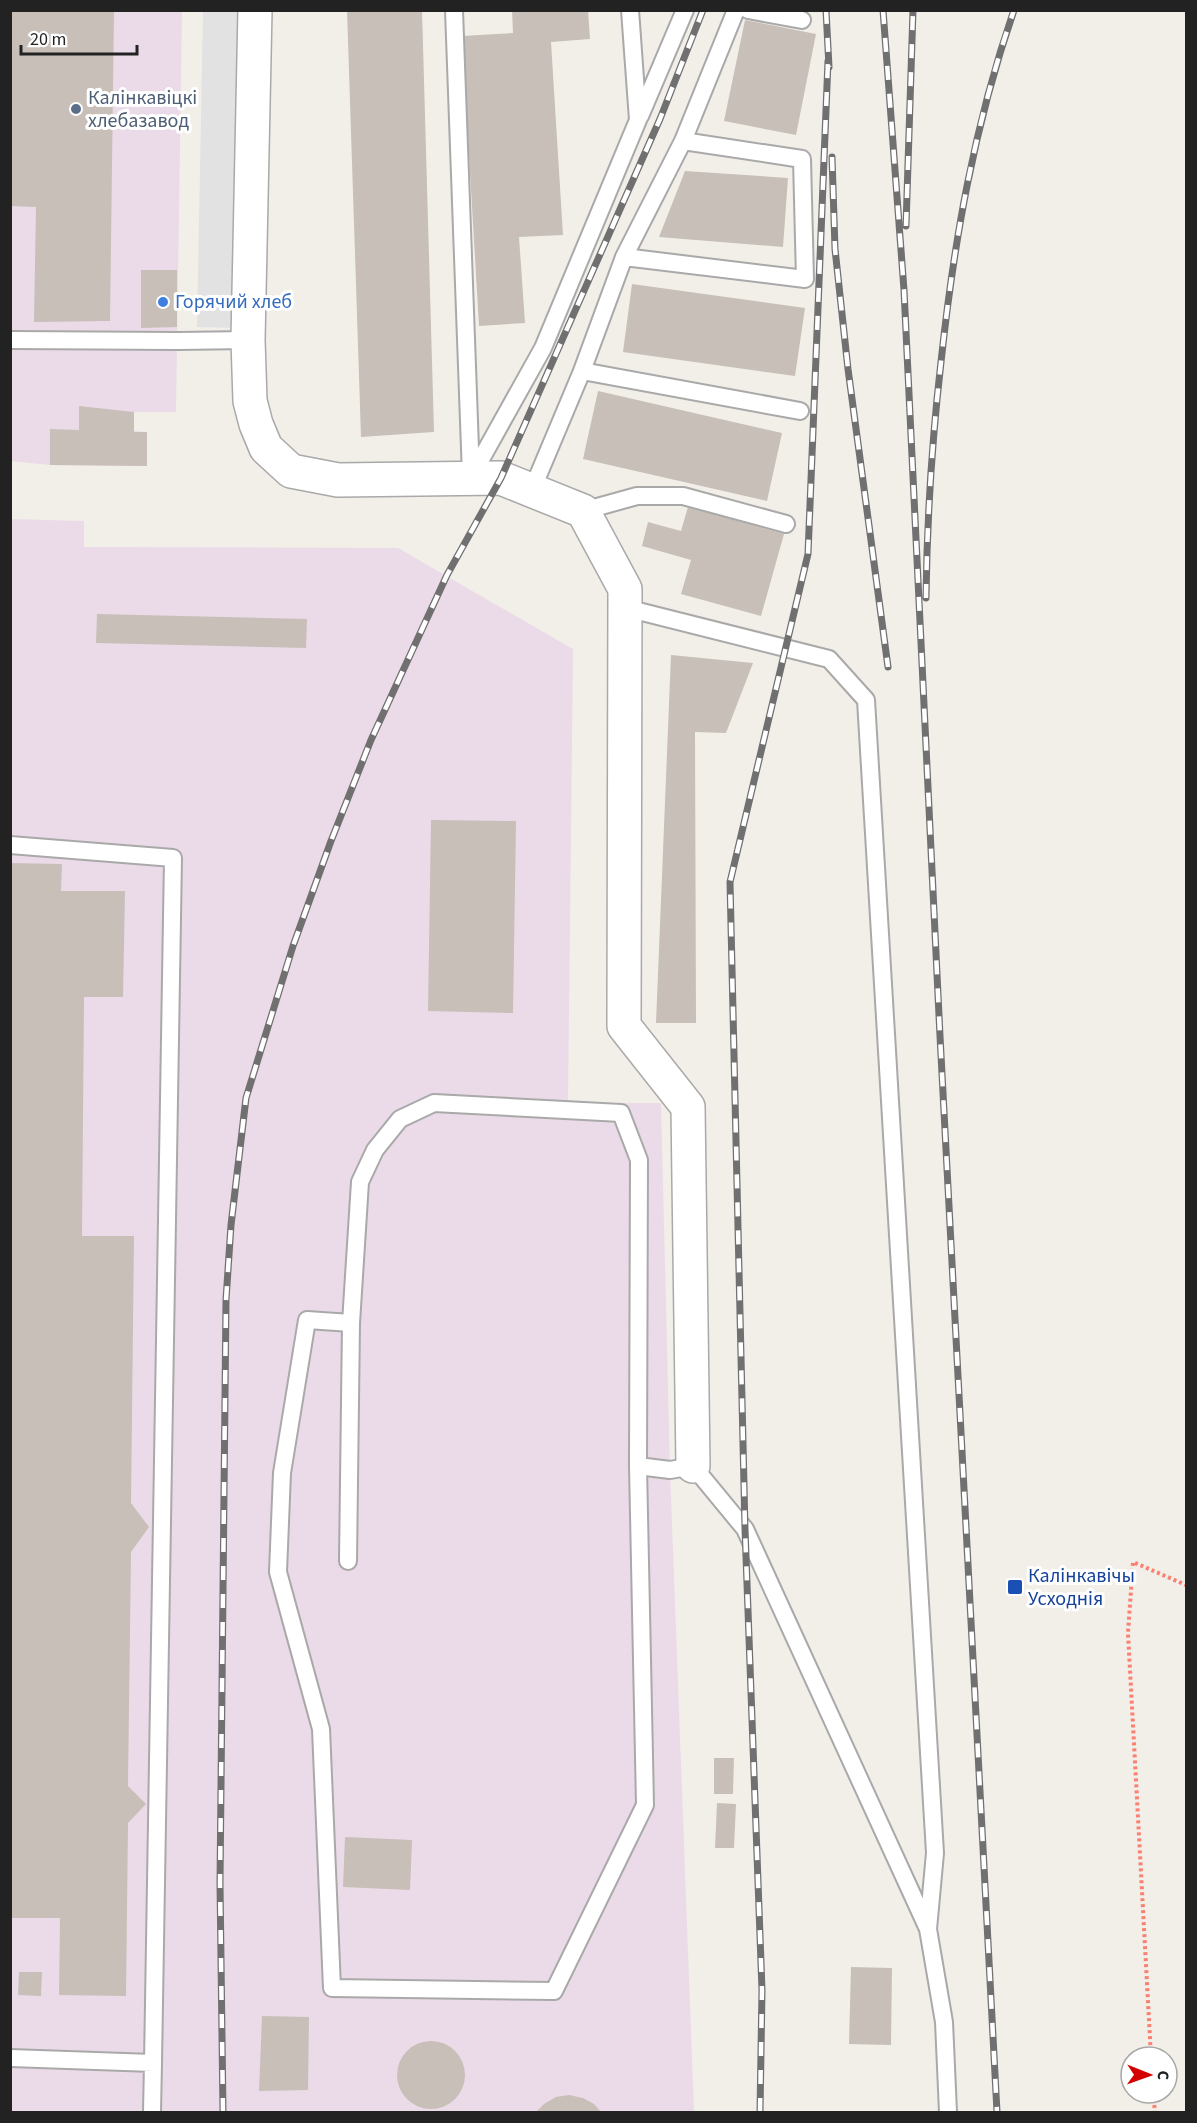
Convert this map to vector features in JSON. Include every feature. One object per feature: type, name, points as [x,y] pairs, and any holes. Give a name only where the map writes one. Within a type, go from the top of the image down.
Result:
[{"type":"street","points":[[255,10],[248,340],[250,401],[266,448],[291,471],[338,480],[501,478],[532,490],[583,511],[626,589],[624,1026],[688,1107],[693,1466]]},
{"type":"lane","points":[[454,10],[471,477]]},
{"type":"lane","points":[[630,10],[638,120]]},
{"type":"lane","points":[[471,477],[543,348],[685,10]]},
{"type":"lane","points":[[532,490],[582,371],[624,257],[683,141],[736,10]]},
{"type":"lane","points":[[748,10],[802,20]]},
{"type":"lane","points":[[624,257],[806,279],[802,159],[683,141]]},
{"type":"lane","points":[[10,340],[248,340]]},
{"type":"lane","points":[[582,371],[800,411]]},
{"type":"lane","points":[[583,511],[637,496],[683,496],[786,524]]},
{"type":"lane","points":[[626,608],[829,659],[866,700],[935,1853],[928,1929]]},
{"type":"lane","points":[[10,845],[172,858],[152,2112]]},
{"type":"lane","points":[[348,1561],[351,1323],[360,1182],[375,1150],[400,1119],[434,1103],[621,1113],[639,1160],[638,1466],[645,1805],[554,1991],[332,1988],[321,1730],[278,1572],[282,1473],[307,1320],[351,1323]]},
{"type":"lane","points":[[638,1466],[670,1470],[693,1466],[745,1529],[928,1929],[944,2022],[948,2112]]},
{"type":"lane","points":[[10,2058],[153,2063]]},
{"type":"path","points":[[1150,2045],[1128,1633],[1133,1562],[1186,1585]]},
{"type":"shaded area","points":[[11,11],[182,11],[176,412],[134,412],[134,431],[147,432],[147,466],[50,465],[11,461]]},
{"type":"shaded area","points":[[203,11],[242,11],[236,328],[197,327]]},
{"type":"shaded area","points":[[11,519],[84,521],[84,547],[398,548],[573,649],[568,1100],[590,1103],[661,1103],[670,1470],[694,2112],[11,2112]]},
{"type":"building","name":"Калінкавіцкі хлебазавод","points":[[10,10],[114,10],[110,321],[34,322],[36,207],[10,206]]},
{"type":"building","points":[[347,10],[422,10],[434,432],[361,437]]},
{"type":"building","points":[[512,10],[588,10],[590,39],[551,42],[563,235],[519,237],[525,323],[479,326],[462,36],[513,33]]},
{"type":"building","points":[[745,20],[816,34],[796,135],[724,121]]},
{"type":"building","points":[[685,171],[788,178],[783,247],[659,237]]},
{"type":"building","points":[[141,270],[177,270],[177,327],[141,328]]},
{"type":"building","points":[[632,284],[805,308],[795,376],[623,352]]},
{"type":"building","points":[[598,391],[782,433],[767,501],[583,459]]},
{"type":"building","points":[[79,406],[134,412],[134,432],[147,432],[147,466],[50,465],[50,429],[79,430]]},
{"type":"building","points":[[688,507],[784,534],[761,616],[681,594],[691,560],[642,546],[648,522],[681,531]]},
{"type":"building","points":[[97,614],[307,619],[306,648],[96,643]]},
{"type":"building","points":[[671,655],[753,663],[726,733],[695,732],[696,1023],[656,1023]]},
{"type":"building","points":[[431,820],[516,821],[513,1013],[428,1011]]},
{"type":"building","points":[[10,863],[62,864],[61,891],[125,891],[123,997],[84,997],[82,1236],[134,1236],[131,1503],[149,1527],[131,1552],[128,1786],[146,1804],[128,1823],[126,1996],[59,1995],[60,1918],[10,1918]]},
{"type":"building","points":[[714,1758],[734,1758],[733,1794],[714,1794]]},
{"type":"building","points":[[717,1803],[736,1804],[734,1848],[715,1848]]},
{"type":"building","points":[[345,1837],[412,1840],[410,1890],[343,1887]]},
{"type":"building","points":[[851,1967],[892,1968],[891,2045],[849,2044]]},
{"type":"building","points":[[19,1972],[42,1972],[41,1996],[18,1995]]},
{"type":"building","points":[[262,2016],[309,2017],[308,2090],[259,2091]]},
{"type":"building","points":[[438,2041],[450,2047],[459,2056],[465,2068],[463,2088],[455,2099],[438,2109],[424,2109],[407,2099],[399,2088],[397,2068],[407,2051],[418,2043]]},
{"type":"building","points":[[569,2095],[583,2098],[594,2104],[601,2112],[536,2112],[556,2097]]},
{"type":"railway","points":[[223,2112],[220,1883],[226,1300],[231,1225],[246,1098],[293,946],[371,740],[447,575],[501,478],[660,119],[703,10]]},
{"type":"railway","points":[[826,10],[829,67]]},
{"type":"railway","points":[[883,10],[904,290],[940,1036],[997,2112]]},
{"type":"railway","points":[[906,226],[913,10]]},
{"type":"railway","points":[[926,598],[933,450],[952,272],[977,140],[1014,10]]},
{"type":"railway","points":[[760,2112],[762,1990],[745,1529],[730,882],[808,554],[828,61]]},
{"type":"railway","points":[[832,157],[835,249],[848,369],[888,667]]},
{"type":"place","name":"Калінкавіцкі хлебазавод","points":[[76,109]]},
{"type":"place","name":"Горячий хлеб","points":[[163,302]]},
{"type":"place","name":"Калінкавічы Усходнія","points":[[1015,1587]]}]
